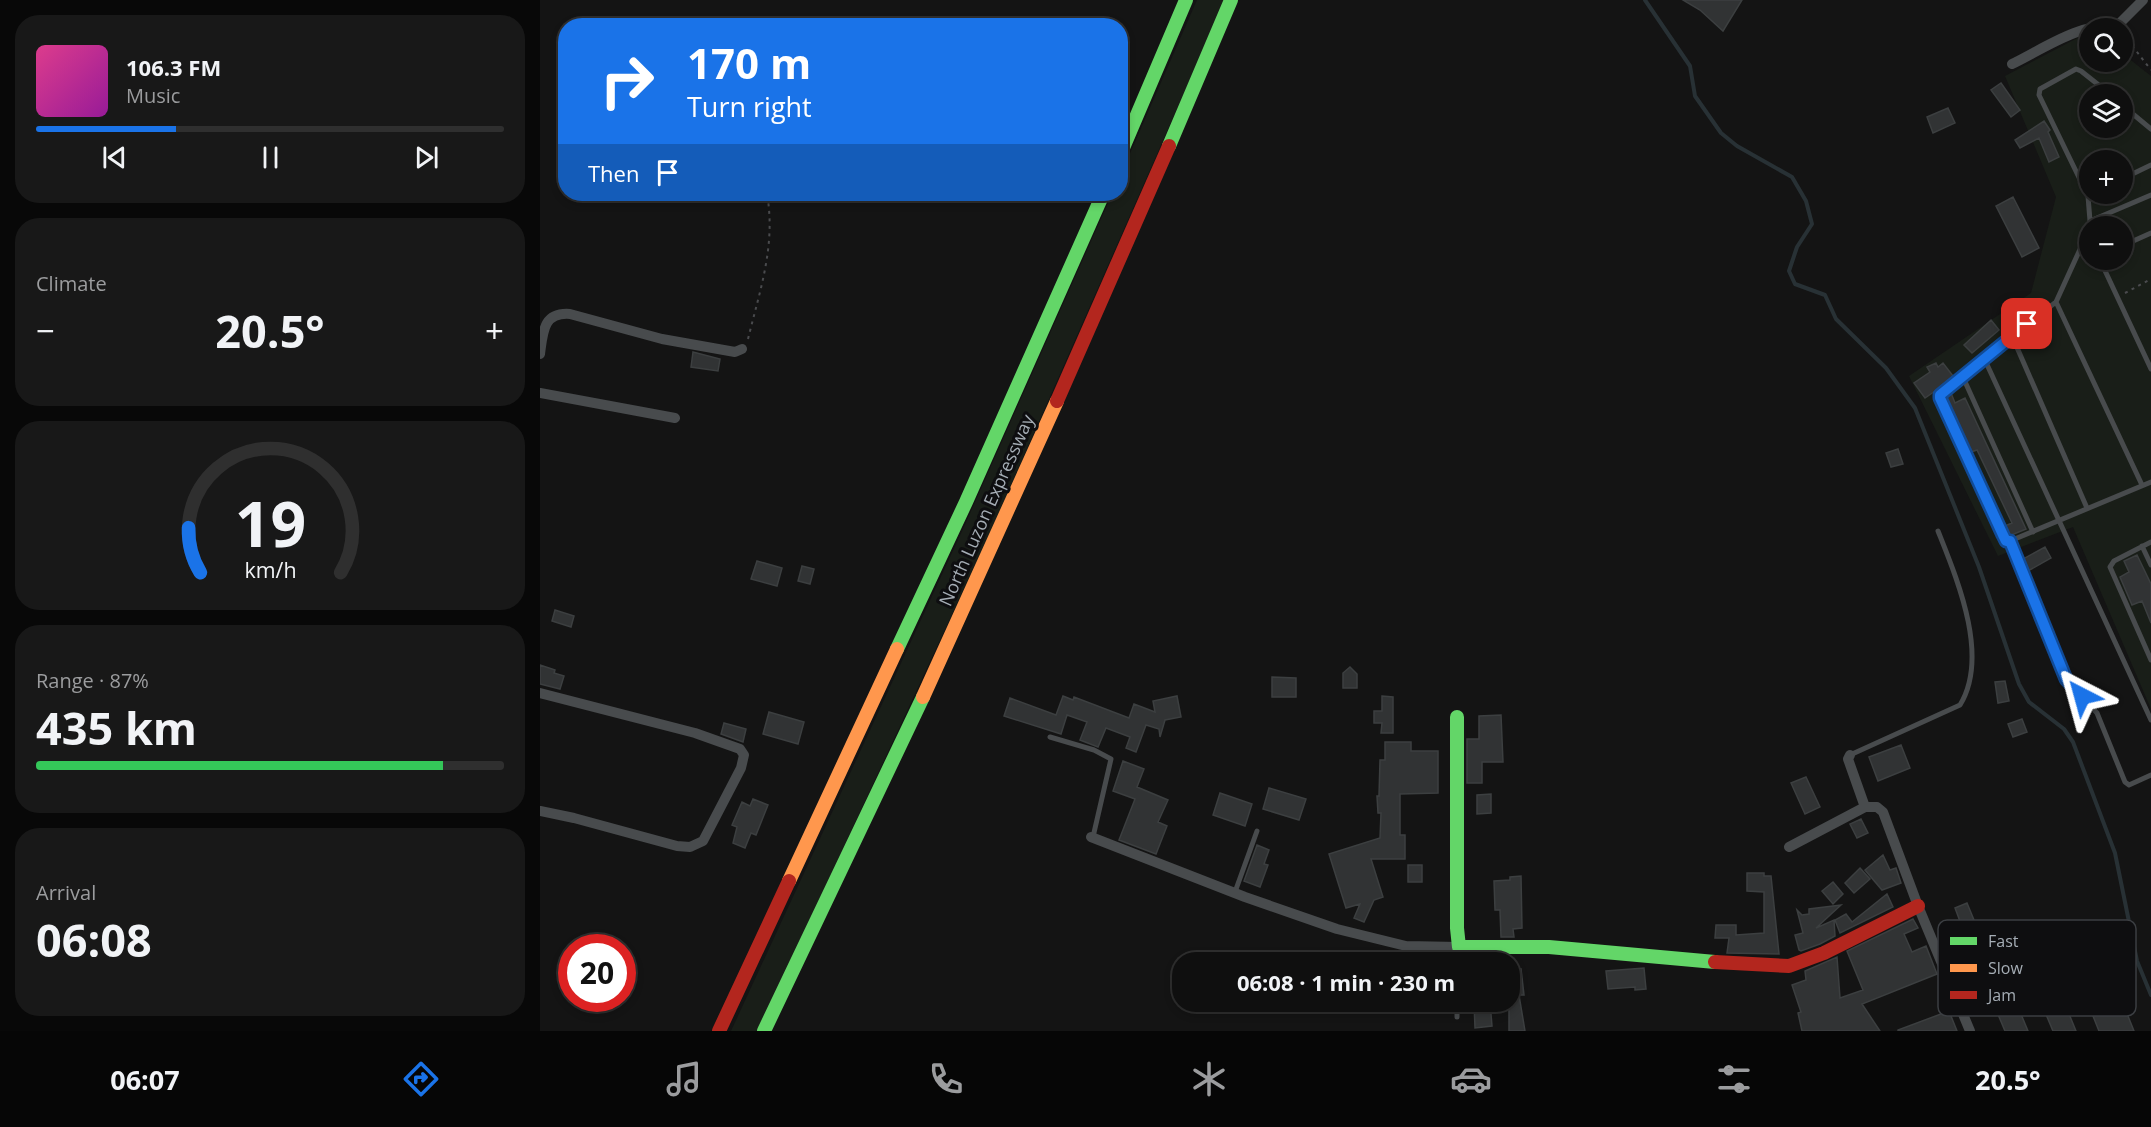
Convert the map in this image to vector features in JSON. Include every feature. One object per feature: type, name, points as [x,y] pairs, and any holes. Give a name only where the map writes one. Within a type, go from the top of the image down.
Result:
[{"type":"main road","points":[[1128,136],[1186,0]]},
{"type":"main road","name":"North Luzon Expressway","points":[[764,1031],[1003,519],[1162,162],[1231,0]]},
{"type":"main road","name":"North Luzon Expressway","points":[[719,1031],[942,554],[1100,201]]},
{"type":"main road","points":[[1457,717],[1457,947],[1549,948],[1747,965],[1789,966],[1824,953],[1918,906]]},
{"type":"street","points":[[2012,64],[2083,30],[2095,26],[2117,26],[2143,0]]},
{"type":"street","points":[[540,354],[543,332],[548,320],[560,313],[662,339],[735,352],[742,349]]},
{"type":"street","points":[[540,393],[675,418]]},
{"type":"street","points":[[540,693],[695,733],[740,749],[744,755],[744,761],[703,842],[690,847],[677,846],[540,811]]},
{"type":"street","points":[[1850,755],[1848,759],[1865,807]]},
{"type":"street","points":[[1789,847],[1865,807],[1877,807],[1883,812],[1938,954]]},
{"type":"street","points":[[1092,837],[1337,929],[1406,946],[1457,947]]},
{"type":"street","points":[[1964,1016],[1970,1031]]},
{"type":"lane","points":[[2079,171],[2039,93],[2040,89],[2076,69],[2097,84]]},
{"type":"lane","points":[[2133,114],[2151,129]]},
{"type":"lane","points":[[2133,174],[2151,165]]},
{"type":"lane","points":[[2100,216],[2151,195]]},
{"type":"lane","points":[[2133,241],[2151,233]]},
{"type":"lane","points":[[2079,255],[2056,302],[1962,375],[1940,395],[1940,398],[2006,541],[2151,482]]},
{"type":"lane","points":[[2105,270],[2148,354],[2151,369]]},
{"type":"lane","points":[[2056,302],[2142,485]]},
{"type":"lane","points":[[2012,336],[2087,508]]},
{"type":"lane","points":[[1984,358],[2151,720]]},
{"type":"lane","points":[[1962,375],[2033,531]]},
{"type":"lane","points":[[1850,755],[1960,705],[1966,695],[1970,678],[1971,638],[1960,586],[1938,531]]},
{"type":"lane","points":[[2010,541],[2066,679],[2097,713],[2125,782],[2129,785],[2134,784],[2151,775]]},
{"type":"lane","points":[[2151,542],[2114,561],[2110,567],[2151,660]]},
{"type":"lane","points":[[2142,546],[2151,565]]},
{"type":"lane","points":[[1050,737],[1094,750],[1111,759],[1092,837]]},
{"type":"lane","points":[[1235,892],[1257,831]]},
{"type":"lane","points":[[1457,947],[1457,952]]},
{"type":"lane","points":[[1457,1012],[1457,1017]]},
{"type":"path","points":[[2133,47],[2151,69]]},
{"type":"path","points":[[742,349],[748,340],[769,255],[772,219],[768,201]]},
{"type":"path","points":[[2117,297],[2151,279]]},
{"type":"shaded area","points":[[1197,0],[1225,0],[989,535],[758,1031],[731,1031],[963,529],[1109,201],[1128,201],[1128,158]]},
{"type":"shaded area","points":[[2079,37],[2079,72],[2133,72],[2133,62],[2151,76],[2151,709],[2073,527],[1998,556],[1909,376],[2031,293],[2056,197],[2005,76]]},
{"type":"building","points":[[1683,0],[1742,0],[1723,31],[1700,10]]},
{"type":"building","points":[[2001,83],[2020,110],[2011,117],[1991,90]]},
{"type":"building","points":[[1948,108],[1955,123],[1933,133],[1927,117]]},
{"type":"building","points":[[2044,121],[2050,130],[2048,132],[2059,157],[2049,162],[2039,138],[2020,148],[2015,140]]},
{"type":"building","points":[[2013,197],[2039,248],[2022,257],[1996,206]]},
{"type":"building","points":[[1991,320],[1999,330],[1972,353],[1964,345]]},
{"type":"building","points":[[693,352],[720,359],[718,371],[691,367]]},
{"type":"building","points":[[1936,363],[1938,367],[1943,363],[1953,376],[1939,391],[1938,389],[1925,398],[1914,383],[1930,372],[1927,367]]},
{"type":"building","points":[[1951,393],[1955,403],[1965,398],[2026,529],[2009,536],[2005,526],[2012,523],[1977,450],[1971,452],[1946,397]]},
{"type":"building","points":[[1898,449],[1903,464],[1891,467],[1886,453]]},
{"type":"building","points":[[2045,547],[2051,558],[2028,571],[2023,559]]},
{"type":"building","points":[[2137,555],[2151,584],[2151,623],[2142,601],[2132,605],[2120,577],[2129,572],[2124,561]]},
{"type":"building","points":[[757,561],[782,568],[777,586],[751,579]]},
{"type":"building","points":[[802,566],[814,569],[810,584],[798,581]]},
{"type":"building","points":[[555,610],[574,616],[571,627],[552,621]]},
{"type":"building","points":[[540,665],[564,676],[560,689],[540,684]]},
{"type":"building","points":[[1350,667],[1357,674],[1357,688],[1343,688],[1343,673]]},
{"type":"building","points":[[1272,677],[1296,678],[1296,697],[1272,697]]},
{"type":"building","points":[[2005,681],[2009,701],[1998,703],[1995,682]]},
{"type":"building","points":[[1063,696],[1073,700],[1074,697],[1129,718],[1134,704],[1155,712],[1153,701],[1177,696],[1181,717],[1165,720],[1160,737],[1159,729],[1146,725],[1136,752],[1126,748],[1130,737],[1106,728],[1098,747],[1080,740],[1087,722],[1067,715],[1061,734],[1004,716],[1010,698],[1056,715]]},
{"type":"building","points":[[1382,696],[1393,697],[1393,733],[1381,733],[1382,723],[1374,723],[1374,711],[1382,711]]},
{"type":"building","points":[[769,712],[804,722],[798,744],[763,734]]},
{"type":"building","points":[[1501,715],[1503,762],[1482,762],[1482,783],[1467,783],[1467,739],[1479,739],[1479,716]]},
{"type":"building","points":[[2022,719],[2027,732],[2013,737],[2008,724]]},
{"type":"building","points":[[724,723],[746,729],[743,742],[721,734]]},
{"type":"building","points":[[1385,742],[1411,742],[1411,751],[1438,751],[1438,793],[1400,794],[1400,835],[1405,835],[1405,859],[1371,859],[1383,897],[1374,900],[1364,922],[1354,918],[1360,904],[1346,908],[1329,854],[1380,838],[1381,813],[1378,813],[1377,796],[1379,796],[1380,760],[1385,760]]},
{"type":"building","points":[[1901,745],[1910,768],[1878,781],[1869,757]]},
{"type":"building","points":[[1123,761],[1144,769],[1137,787],[1168,800],[1158,822],[1167,826],[1156,854],[1119,840],[1135,799],[1113,791]]},
{"type":"building","points":[[1806,777],[1820,807],[1805,814],[1791,783]]},
{"type":"building","points":[[1269,788],[1306,799],[1299,820],[1263,809]]},
{"type":"building","points":[[1220,793],[1252,804],[1245,826],[1213,815]]},
{"type":"building","points":[[1491,794],[1491,813],[1477,814],[1477,795]]},
{"type":"building","points":[[753,799],[768,805],[756,835],[751,833],[745,848],[733,843],[737,827],[732,825],[742,802],[750,806]]},
{"type":"building","points":[[1861,819],[1868,833],[1857,838],[1850,824]]},
{"type":"building","points":[[1257,845],[1269,850],[1264,864],[1268,865],[1260,887],[1244,881]]},
{"type":"building","points":[[1883,855],[1890,870],[1896,868],[1901,883],[1882,890],[1865,870]]},
{"type":"building","points":[[1408,865],[1422,865],[1422,882],[1408,882]]},
{"type":"building","points":[[1860,868],[1870,879],[1854,893],[1845,883]]},
{"type":"building","points":[[1747,873],[1764,873],[1764,876],[1771,876],[1779,954],[1727,953],[1729,938],[1715,938],[1716,925],[1736,925],[1736,935],[1764,933],[1764,892],[1747,891]]},
{"type":"building","points":[[1521,876],[1522,928],[1513,929],[1514,937],[1501,937],[1500,910],[1495,910],[1494,881],[1510,880],[1510,877]]},
{"type":"building","points":[[1833,882],[1843,894],[1833,904],[1822,891]]},
{"type":"building","points":[[1887,894],[1893,907],[1840,933],[1835,920],[1846,914],[1852,922]]},
{"type":"building","points":[[1967,903],[1974,920],[1960,920],[1955,908]]},
{"type":"building","points":[[1841,905],[1816,928],[1834,920],[1835,936],[1820,944],[1799,950],[1795,935],[1803,933],[1797,910],[1802,915],[1809,914],[1809,909]]},
{"type":"building","points":[[1913,919],[1918,928],[1904,934],[1912,952],[1926,946],[1937,974],[1862,1004],[1880,1031],[1802,1031],[1798,1013],[1801,1012],[1792,985],[1806,980],[1805,971],[1837,957],[1840,998],[1863,990],[1847,951]]},
{"type":"building","points":[[1644,968],[1646,989],[1635,990],[1635,987],[1608,989],[1606,971]]},
{"type":"building","points":[[1520,969],[1521,969],[1524,995],[1520,995]]},
{"type":"building","points":[[1520,1001],[1525,1031],[1509,1031],[1509,1012],[1520,1012]]},
{"type":"building","points":[[1474,1012],[1491,1012],[1492,1026],[1475,1028]]},
{"type":"building","points":[[1938,1015],[1951,1016],[1957,1031],[1898,1031]]},
{"type":"building","points":[[1999,1016],[2022,1016],[2028,1031],[2005,1031]]},
{"type":"building","points":[[2047,1016],[2070,1016],[2076,1031],[2053,1031]]},
{"type":"building","points":[[2093,1016],[2128,1016],[2134,1031],[2099,1031]]},
{"type":"waterway","points":[[1645,0],[1690,66],[1695,96],[1721,133],[1737,146],[1792,177],[1806,201],[1812,224],[1797,247],[1789,271],[1795,284],[1825,295],[1836,319],[1886,368],[1915,408],[1979,567],[2019,684],[2029,702],[2064,729],[2073,742],[2115,853],[2129,920]]},
{"type":"waterway","points":[[2136,956],[2151,995]]},
{"type":"traffic: fast","points":[[1128,136],[1186,0]]},
{"type":"traffic: fast","points":[[1169,146],[1231,0]]},
{"type":"traffic: fast","points":[[897,649],[966,502],[1100,201]]},
{"type":"traffic: fast","points":[[764,1031],[923,697]]},
{"type":"traffic: fast","points":[[1457,717],[1457,928],[1459,947],[1549,947],[1715,962]]},
{"type":"traffic: slow","points":[[923,697],[1057,401]]},
{"type":"traffic: slow","points":[[789,881],[897,649]]},
{"type":"traffic: jam","points":[[1057,401],[1169,146]]},
{"type":"traffic: jam","points":[[719,1031],[789,881]]},
{"type":"traffic: jam","points":[[1715,962],[1789,966],[1824,953],[1918,906]]},
{"type":"route","points":[[2027,324],[1962,375],[1940,395],[1940,398],[2003,535],[2006,541],[2010,541],[2066,679],[2082,696]]}]
